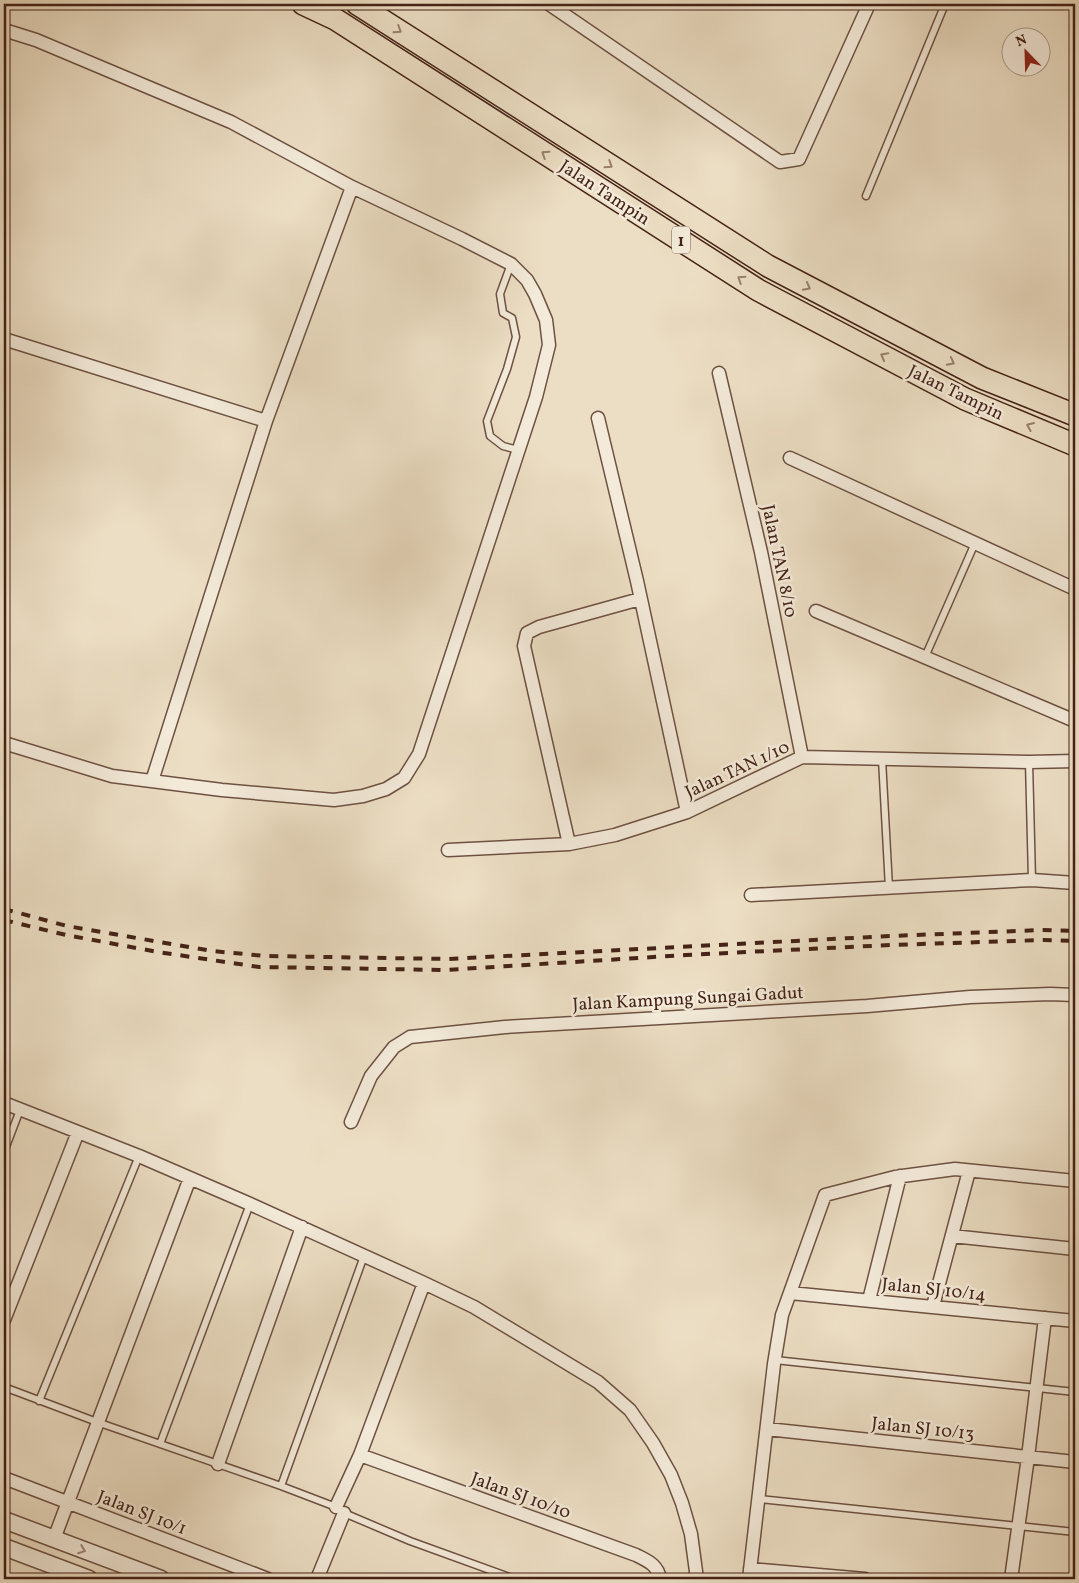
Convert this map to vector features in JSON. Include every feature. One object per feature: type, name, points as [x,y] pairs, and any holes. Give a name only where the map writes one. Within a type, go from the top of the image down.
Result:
[{"type":"highway","name":"Jalan Tampin","points":[[303,4],[335,20],[758,290],[964,399],[1075,445]]},
{"type":"highway","name":"Jalan Tampin","points":[[357,4],[768,266],[982,378],[1075,415]]},
{"type":"street","points":[[549,4],[780,162],[799,158],[864,6]]},
{"type":"street","points":[[4,30],[36,40],[231,122],[352,187],[462,238],[511,264],[527,280],[536,294],[546,320],[549,345],[536,397],[419,754],[404,778],[386,789],[364,796],[334,800],[222,790],[112,776],[4,743]]},
{"type":"street","points":[[152,781],[266,421],[352,187]]},
{"type":"street","points":[[4,340],[266,421]]},
{"type":"street","name":"Jalan TAN 8/10","points":[[719,373],[761,552],[802,757]]},
{"type":"street","points":[[598,418],[688,812]]},
{"type":"street","points":[[790,458],[1075,589]]},
{"type":"street","points":[[569,844],[524,646],[527,633],[539,626],[640,599]]},
{"type":"street","points":[[816,611],[1075,721]]},
{"type":"street","name":"Jalan TAN 1/10","points":[[448,850],[569,844],[616,835],[688,812],[802,757],[1029,762],[1075,761]]},
{"type":"street","points":[[751,895],[1032,880],[1075,883]]},
{"type":"street","name":"Jalan Kampung Sungai Gadut","points":[[351,1122],[371,1076],[394,1047],[410,1037],[505,1027],[868,1006],[970,997],[1075,995]]},
{"type":"street","points":[[4,1103],[139,1156],[424,1283],[474,1307],[598,1382],[630,1410],[653,1443],[671,1475],[691,1534],[697,1579]]},
{"type":"street","points":[[4,1320],[78,1132]]},
{"type":"street","points":[[865,1579],[750,1574],[782,1315],[825,1195],[900,1176],[955,1169],[1075,1181]]},
{"type":"street","points":[[933,1306],[968,1170]]},
{"type":"street","points":[[869,1300],[900,1176]]},
{"type":"street","points":[[54,1539],[190,1178]]},
{"type":"street","points":[[218,1464],[302,1227]]},
{"type":"street","points":[[952,1236],[1075,1249]]},
{"type":"street","points":[[317,1579],[340,1510],[424,1283]]},
{"type":"street","name":"Jalan SJ 10/14","points":[[790,1293],[1075,1321]]},
{"type":"street","points":[[1011,1579],[1045,1318]]},
{"type":"street","name":"Jalan SJ 10/13","points":[[767,1429],[1075,1462]]},
{"type":"street","name":"Jalan SJ 10/10","points":[[360,1455],[636,1555],[652,1563],[660,1579]]},
{"type":"street","name":"Jalan SJ 10/1","points":[[4,1478],[268,1579]]},
{"type":"street","points":[[4,1520],[161,1579]]},
{"type":"street","points":[[4,1547],[89,1579]]},
{"type":"lane","points":[[866,196],[945,4]]},
{"type":"lane","points":[[511,264],[500,294],[503,313],[512,318],[516,337],[507,369],[487,421],[490,436],[503,446],[518,450]]},
{"type":"lane","points":[[925,658],[975,543]]},
{"type":"lane","points":[[882,759],[889,888]]},
{"type":"lane","points":[[1029,762],[1032,880]]},
{"type":"lane","points":[[4,1152],[20,1110]]},
{"type":"lane","points":[[39,1401],[139,1156]]},
{"type":"lane","points":[[160,1444],[250,1204]]},
{"type":"lane","points":[[281,1486],[364,1256]]},
{"type":"lane","points":[[775,1360],[1075,1392]]},
{"type":"lane","points":[[4,1387],[97,1422],[281,1486],[410,1541],[515,1579]]},
{"type":"lane","points":[[759,1499],[1075,1532]]},
{"type":"railway","points":[[4,909],[67,926],[212,951],[266,956],[448,959],[890,936],[1042,930],[1075,931]]},
{"type":"railway","points":[[4,920],[66,935],[158,952],[259,967],[445,970],[890,945],[1044,940],[1075,941]]}]
